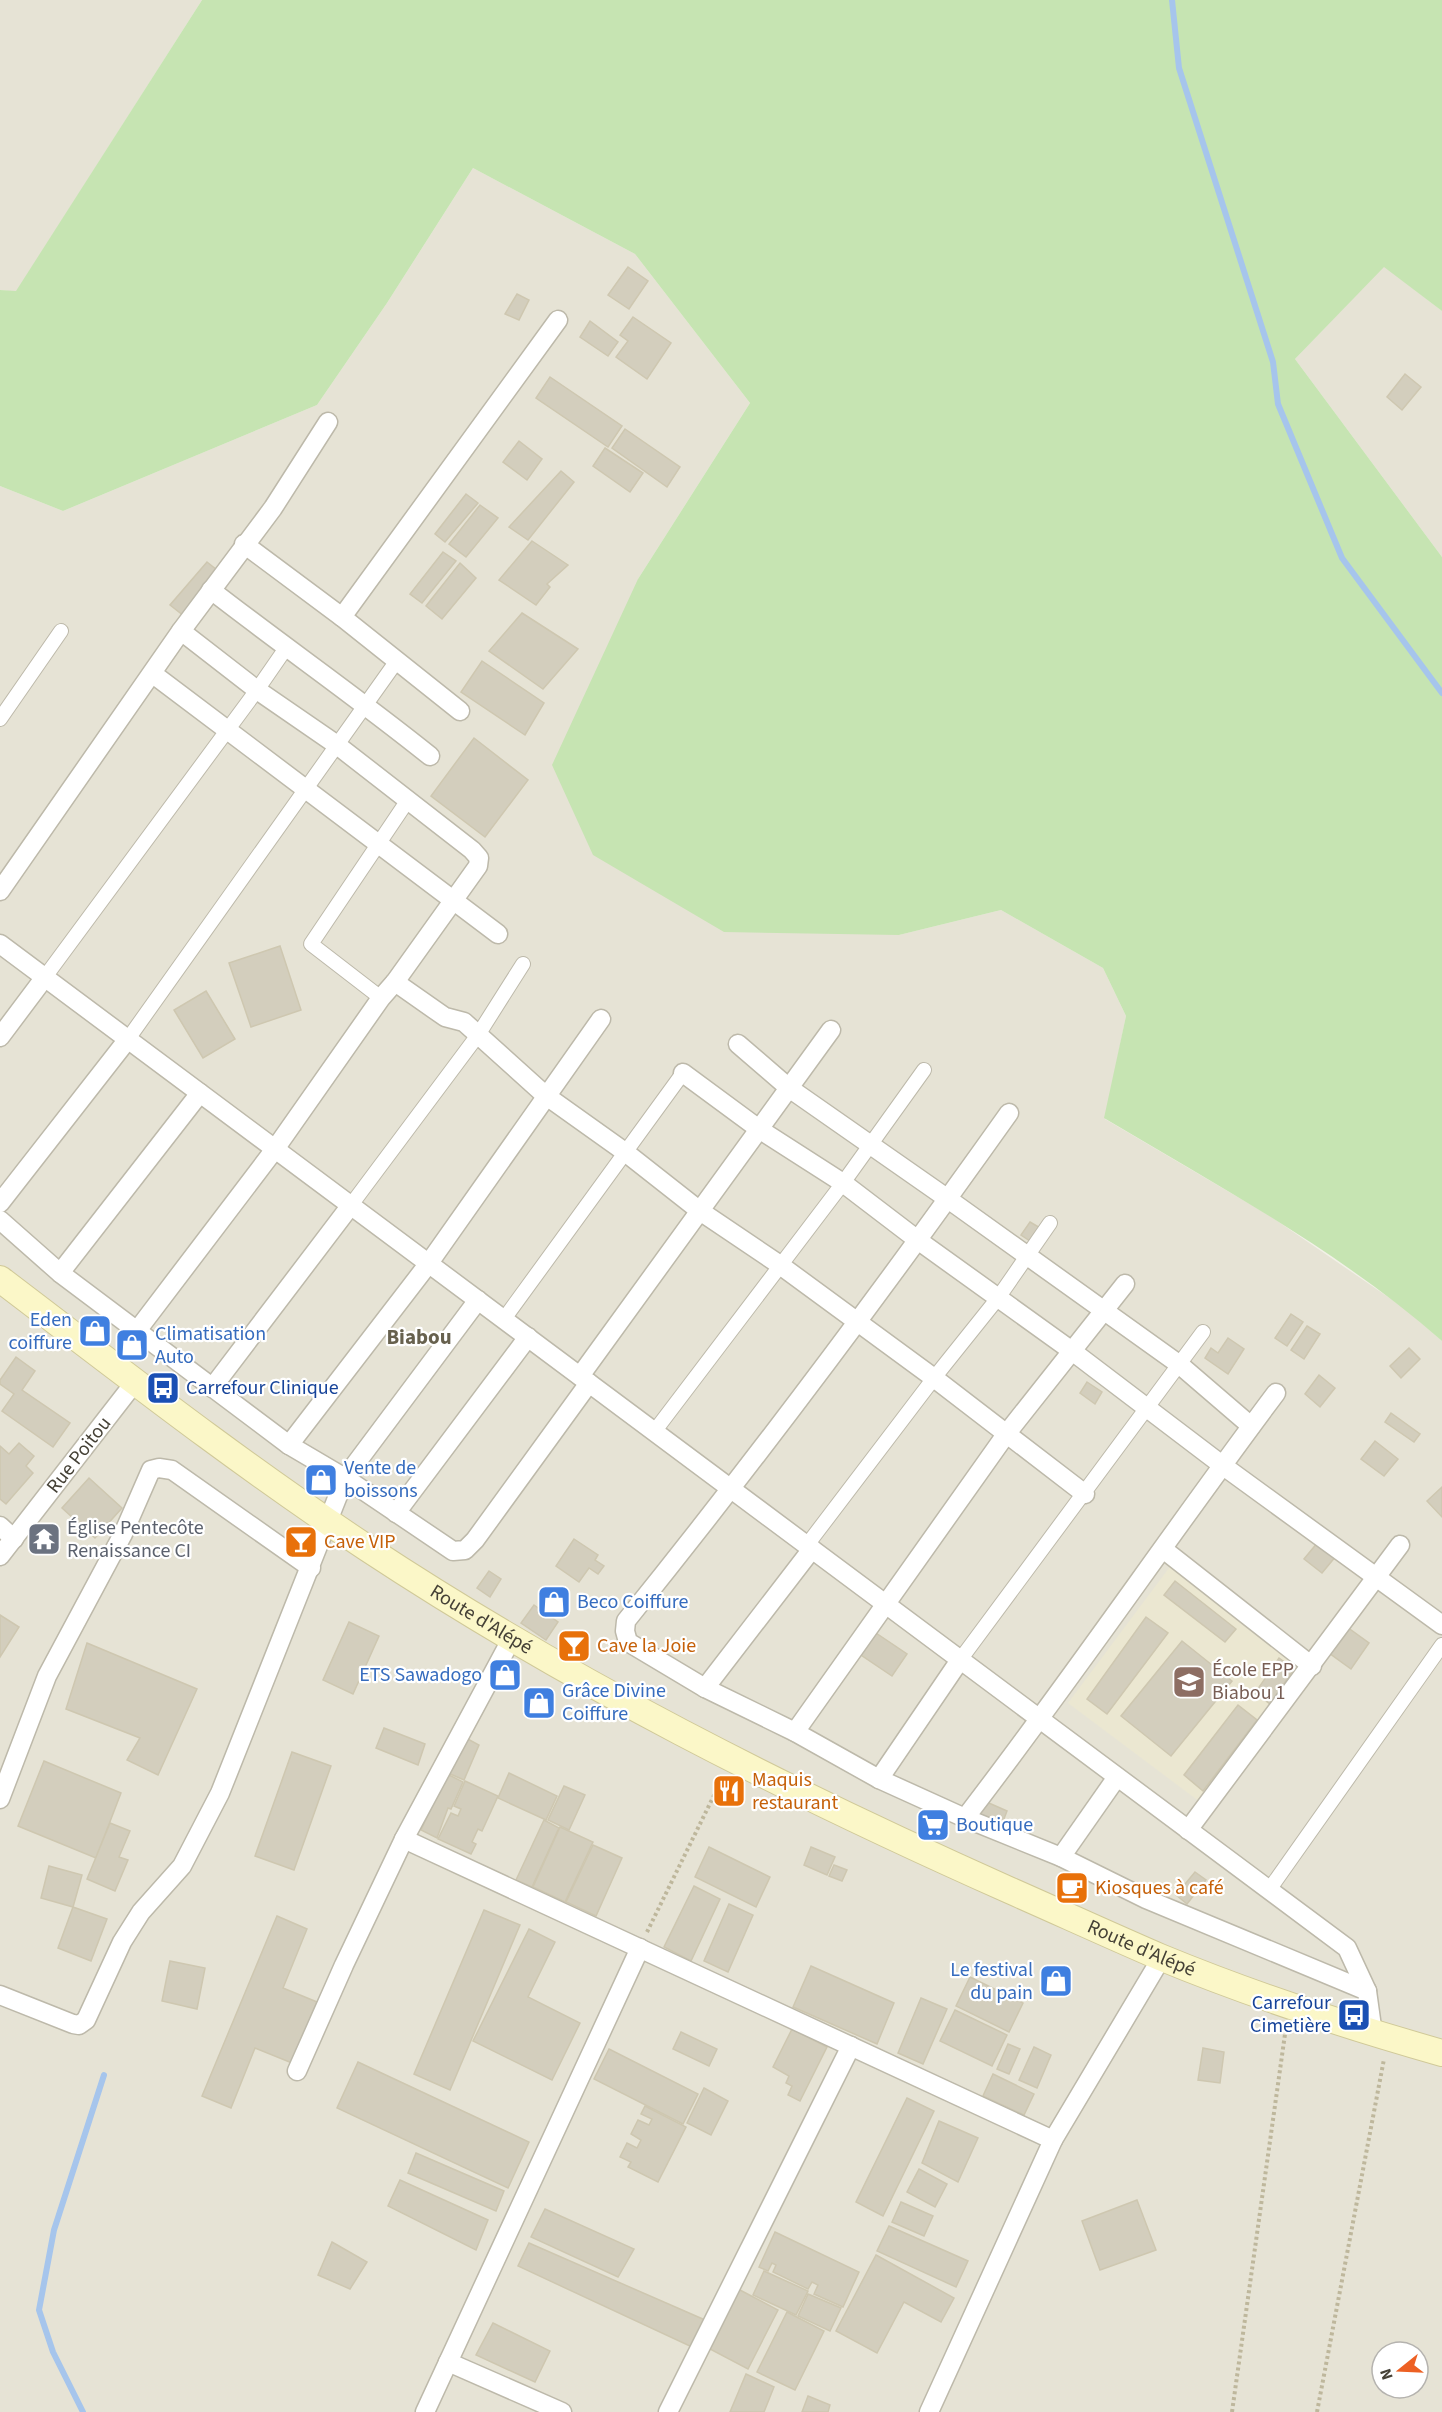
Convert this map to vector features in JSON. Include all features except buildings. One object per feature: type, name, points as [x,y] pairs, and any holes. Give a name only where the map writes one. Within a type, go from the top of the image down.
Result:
[{"type":"main road","name":"Route d'Alépé","points":[[0,1279],[241,1461],[329,1522],[512,1638],[607,1694],[732,1760],[934,1857],[1162,1957],[1289,2005],[1380,2036],[1442,2053]]},
{"type":"street","points":[[342,617],[558,320]]},
{"type":"street","points":[[0,891],[181,631],[273,508],[328,422]]},
{"type":"street","points":[[244,544],[342,617],[460,711]]},
{"type":"street","points":[[211,590],[286,648],[365,704],[429,756]]},
{"type":"street","points":[[0,719],[61,630]]},
{"type":"street","points":[[136,1332],[275,1149],[381,998],[395,982],[478,866],[479,858],[472,850],[337,745],[257,690],[181,631]]},
{"type":"street","points":[[0,1037],[286,648]]},
{"type":"street","points":[[0,1203],[128,1039],[396,662]]},
{"type":"street","points":[[153,674],[498,934]]},
{"type":"street","points":[[381,998],[310,944],[408,800]]},
{"type":"street","points":[[0,944],[1347,1948],[1367,1991],[1380,2036]]},
{"type":"street","points":[[212,1388],[478,1035],[523,963]]},
{"type":"street","points":[[395,982],[445,1017],[464,1022],[545,1095],[625,1152],[700,1211],[780,1265],[934,1378],[1085,1494]]},
{"type":"street","points":[[289,1445],[429,1263],[545,1095],[601,1019]]},
{"type":"street","points":[[0,1220],[60,1273],[289,1445],[345,1478],[453,1551],[465,1550],[475,1540],[700,1211],[831,1030]]},
{"type":"street","points":[[738,1044],[789,1088],[1180,1365],[1251,1426]]},
{"type":"street","points":[[654,1432],[843,1183],[924,1070]]},
{"type":"street","points":[[504,1319],[683,1073],[759,1129],[843,1183],[918,1241],[1072,1351],[1147,1410],[1442,1625]]},
{"type":"street","points":[[60,1273],[200,1093]]},
{"type":"street","points":[[1009,1113],[918,1241],[732,1490],[626,1621],[625,1631],[628,1642],[705,1688],[795,1732],[879,1779],[1060,1857],[1146,1899],[1367,1991]]},
{"type":"street","points":[[705,1688],[934,1378],[998,1298],[1050,1223]]},
{"type":"street","points":[[795,1732],[1007,1433],[1125,1284]]},
{"type":"street","points":[[0,1995],[73,2025],[79,2025],[86,2020],[122,1942],[141,1912],[182,1866],[220,1793],[345,1478],[478,1300]]},
{"type":"street","points":[[879,1779],[960,1660],[1203,1332]]},
{"type":"street","points":[[396,1513],[528,1337]]},
{"type":"street","name":"Rue Poitou","points":[[0,1556],[135,1382]]},
{"type":"street","points":[[965,1818],[1041,1720],[1222,1465],[1276,1393]]},
{"type":"street","points":[[0,1798],[47,1676],[123,1534],[151,1470],[159,1468],[172,1470],[311,1568]]},
{"type":"street","points":[[0,1526],[14,1539]]},
{"type":"street","points":[[1188,1830],[1400,1545]]},
{"type":"street","points":[[1163,1549],[1312,1666]]},
{"type":"street","points":[[297,2070],[404,1839],[512,1638]]},
{"type":"street","points":[[1269,1890],[1442,1645]]},
{"type":"street","points":[[1060,1857],[1118,1777]]},
{"type":"street","points":[[404,1839],[1053,2140]]},
{"type":"street","points":[[425,2412],[640,1948]]},
{"type":"street","points":[[929,2412],[1053,2140],[1162,1957]]},
{"type":"street","points":[[668,2412],[851,2046]]},
{"type":"street","points":[[448,2362],[562,2412]]},
{"type":"path","points":[[640,1948],[732,1760]]},
{"type":"path","points":[[1232,2412],[1289,2005]]},
{"type":"path","points":[[1317,2412],[1380,2036]]},
{"type":"shaded area","points":[[0,0],[202,0],[16,292],[0,290]]},
{"type":"shaded area","points":[[473,168],[635,254],[750,403],[638,579],[899,935],[1001,910],[1103,968],[1126,1016],[1105,1119],[1270,1216],[1407,1310],[1442,1341],[1442,2412],[0,2412],[0,486],[63,511],[317,405],[387,303]]},
{"type":"shaded area","points":[[1384,266],[1442,311],[1442,557],[1295,359]]},
{"type":"shaded area","name":"École EPP Biabou 1","points":[[1175,1560],[1310,1661],[1204,1805],[1068,1703]]},
{"type":"green space","points":[[202,0],[1442,0],[1442,311],[1384,267],[1295,359],[1442,557],[1442,1341],[1363,1278],[1279,1222],[1104,1118],[1126,1016],[1103,968],[1001,910],[899,935],[724,932],[593,855],[552,765],[638,579],[750,403],[635,254],[473,168],[387,303],[317,405],[63,511],[0,486],[0,290],[16,291]]},
{"type":"waterway","points":[[1172,0],[1179,68],[1273,362],[1278,404],[1342,558],[1442,693]]},
{"type":"waterway","points":[[83,2412],[53,2352],[39,2310],[54,2230],[104,2075]]},
{"type":"place","name":"Eden coiffure","points":[[95,1331]]},
{"type":"place","name":"Climatisation Auto","points":[[132,1345]]},
{"type":"place","name":"Carrefour Clinique","points":[[163,1388]]},
{"type":"place","name":"Vente de boissons","points":[[321,1480]]},
{"type":"place","name":"Église Pentecôte Renaissance CI","points":[[44,1539]]},
{"type":"place","name":"Cave VIP","points":[[301,1542]]},
{"type":"place","name":"Beco Coiffure","points":[[554,1602]]},
{"type":"place","name":"Cave la Joie","points":[[574,1646]]},
{"type":"place","name":"ETS Sawadogo","points":[[505,1675]]},
{"type":"place","name":"École EPP Biabou 1","points":[[1189,1682]]},
{"type":"place","name":"Grâce Divine Coiffure","points":[[539,1703]]},
{"type":"place","name":"Maquis restaurant","points":[[729,1791]]},
{"type":"place","name":"Boutique","points":[[933,1825]]},
{"type":"place","name":"Kiosques à café","points":[[1072,1888]]},
{"type":"place","name":"Le festival du pain","points":[[1056,1981]]},
{"type":"place","name":"Carrefour Cimetière","points":[[1354,2015]]},
{"type":"district","name":"Biabou","points":[[419,1337]]}]
